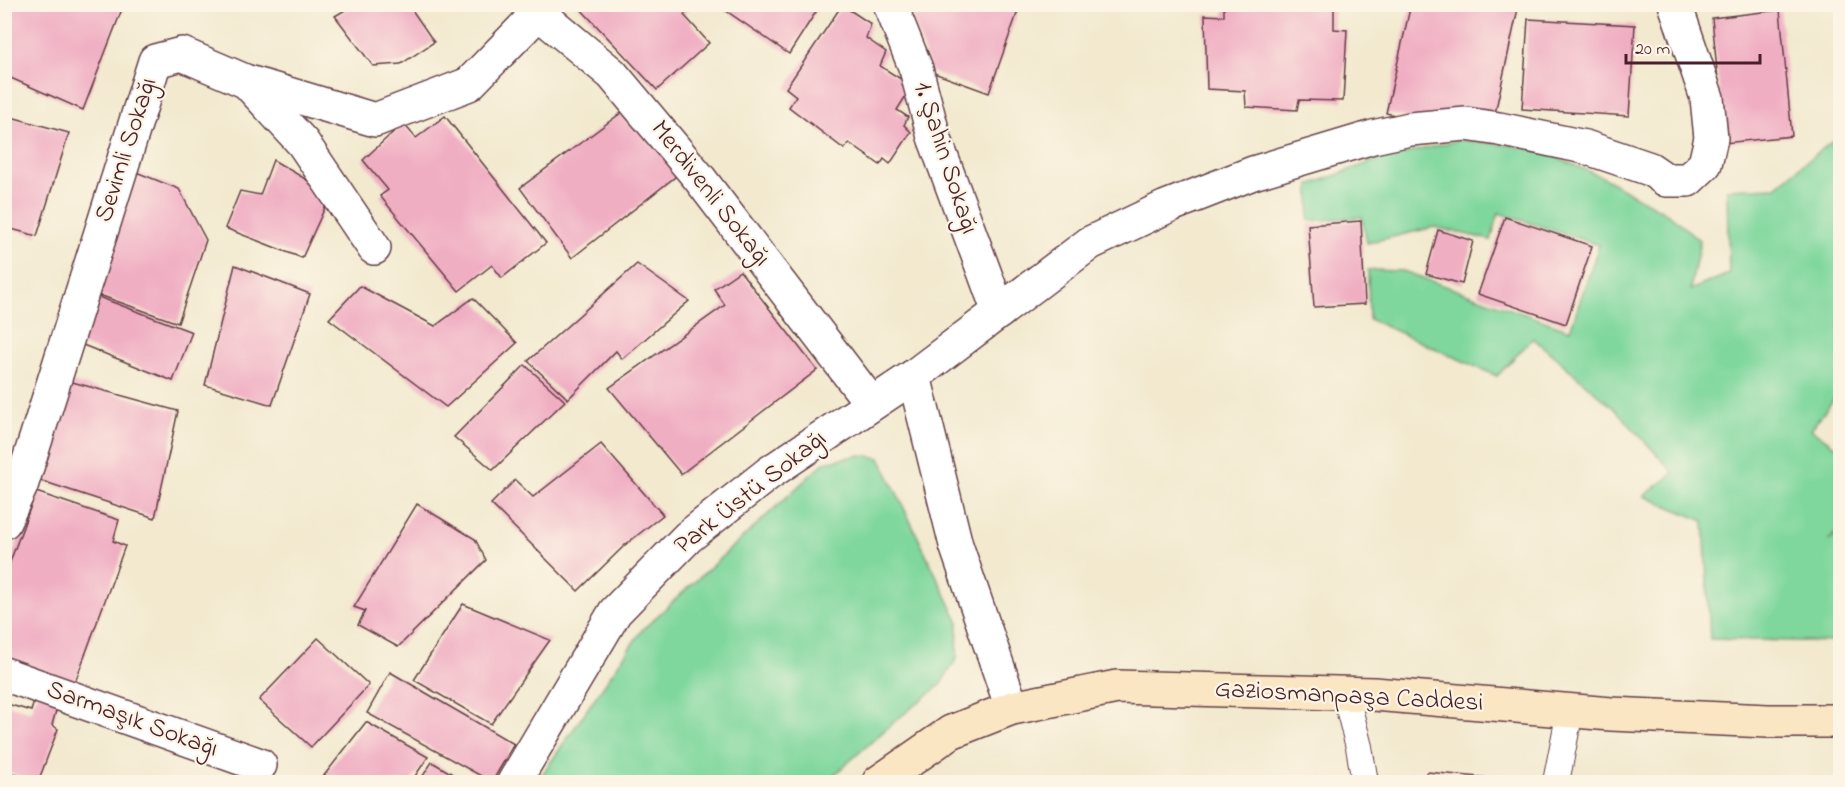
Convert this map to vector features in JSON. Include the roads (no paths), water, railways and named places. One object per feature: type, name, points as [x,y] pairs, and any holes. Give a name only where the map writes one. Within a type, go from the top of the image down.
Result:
[{"type":"main road","name":"Gaziosmanpaşa Caddesi","points":[[879,783],[951,732],[1012,708],[1117,687],[1345,693],[1570,711],[1768,721],[1840,721]]},
{"type":"street","name":"1. Şahin Sokağı","points":[[890,4],[916,69],[934,137],[999,312]]},
{"type":"street","name":"Park Üstü Sokağı","points":[[514,783],[615,612],[688,537],[769,472],[914,376],[1090,243],[1166,207],[1253,173],[1373,137],[1410,129],[1466,124],[1498,129],[1585,147],[1650,169],[1666,180],[1688,180],[1705,164],[1711,138],[1707,98],[1675,4]]},
{"type":"street","name":"Sevimli Sokağı","points":[[4,522],[21,486],[155,61],[182,54],[245,81],[375,120],[469,84],[538,7]]},
{"type":"street","name":"Merdivenli Sokağı","points":[[538,7],[612,74],[700,178],[871,403]]},
{"type":"street","points":[[245,81],[303,143],[374,248]]},
{"type":"street","points":[[914,376],[956,545],[1012,708]]},
{"type":"street","name":"Sarmaşık Sokağı","points":[[4,674],[260,765]]},
{"type":"lane","points":[[1345,693],[1359,747],[1365,783]]},
{"type":"lane","points":[[1556,783],[1570,711]]}]
